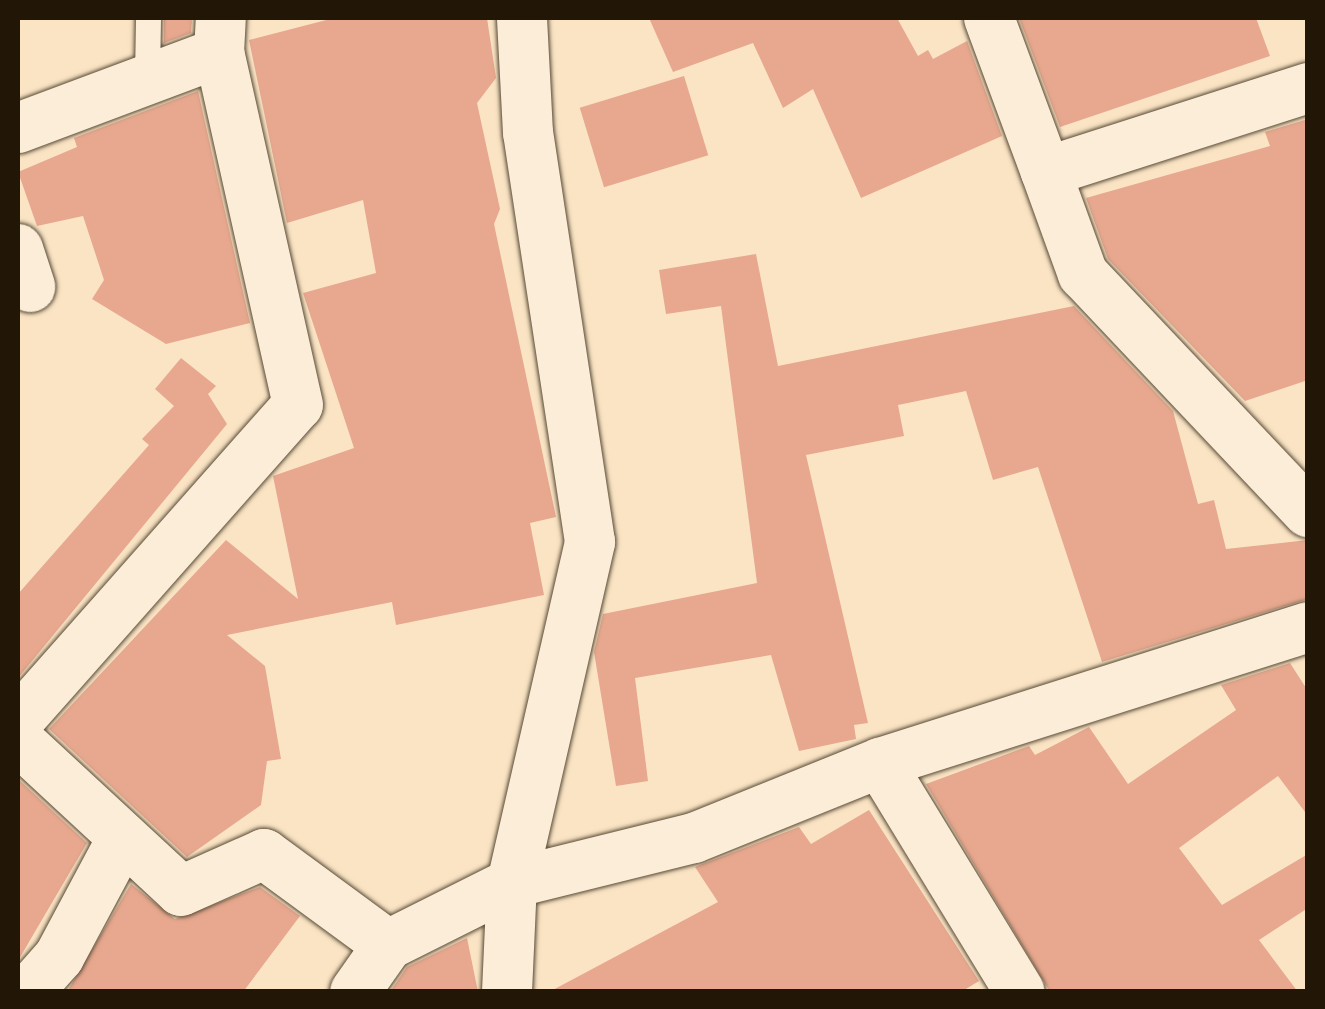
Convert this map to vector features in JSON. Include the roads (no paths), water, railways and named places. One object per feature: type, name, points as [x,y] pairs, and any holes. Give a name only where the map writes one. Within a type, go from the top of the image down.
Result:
[{"type":"street","points":[[507,992],[512,883],[590,542],[528,133],[522,18]]},
{"type":"street","points":[[989,18],[1082,274],[1308,512]]},
{"type":"street","points":[[18,128],[147,76],[220,35],[298,406],[18,720]]},
{"type":"street","points":[[1046,172],[1308,88]]},
{"type":"street","points":[[356,992],[388,944],[512,883],[694,838],[880,762],[1308,627]]},
{"type":"street","points":[[18,740],[181,891],[264,854],[388,944]]},
{"type":"street","points":[[880,762],[1020,992]]},
{"type":"street","points":[[28,992],[59,957],[122,839]]},
{"type":"lane","points":[[147,76],[148,18]]}]
